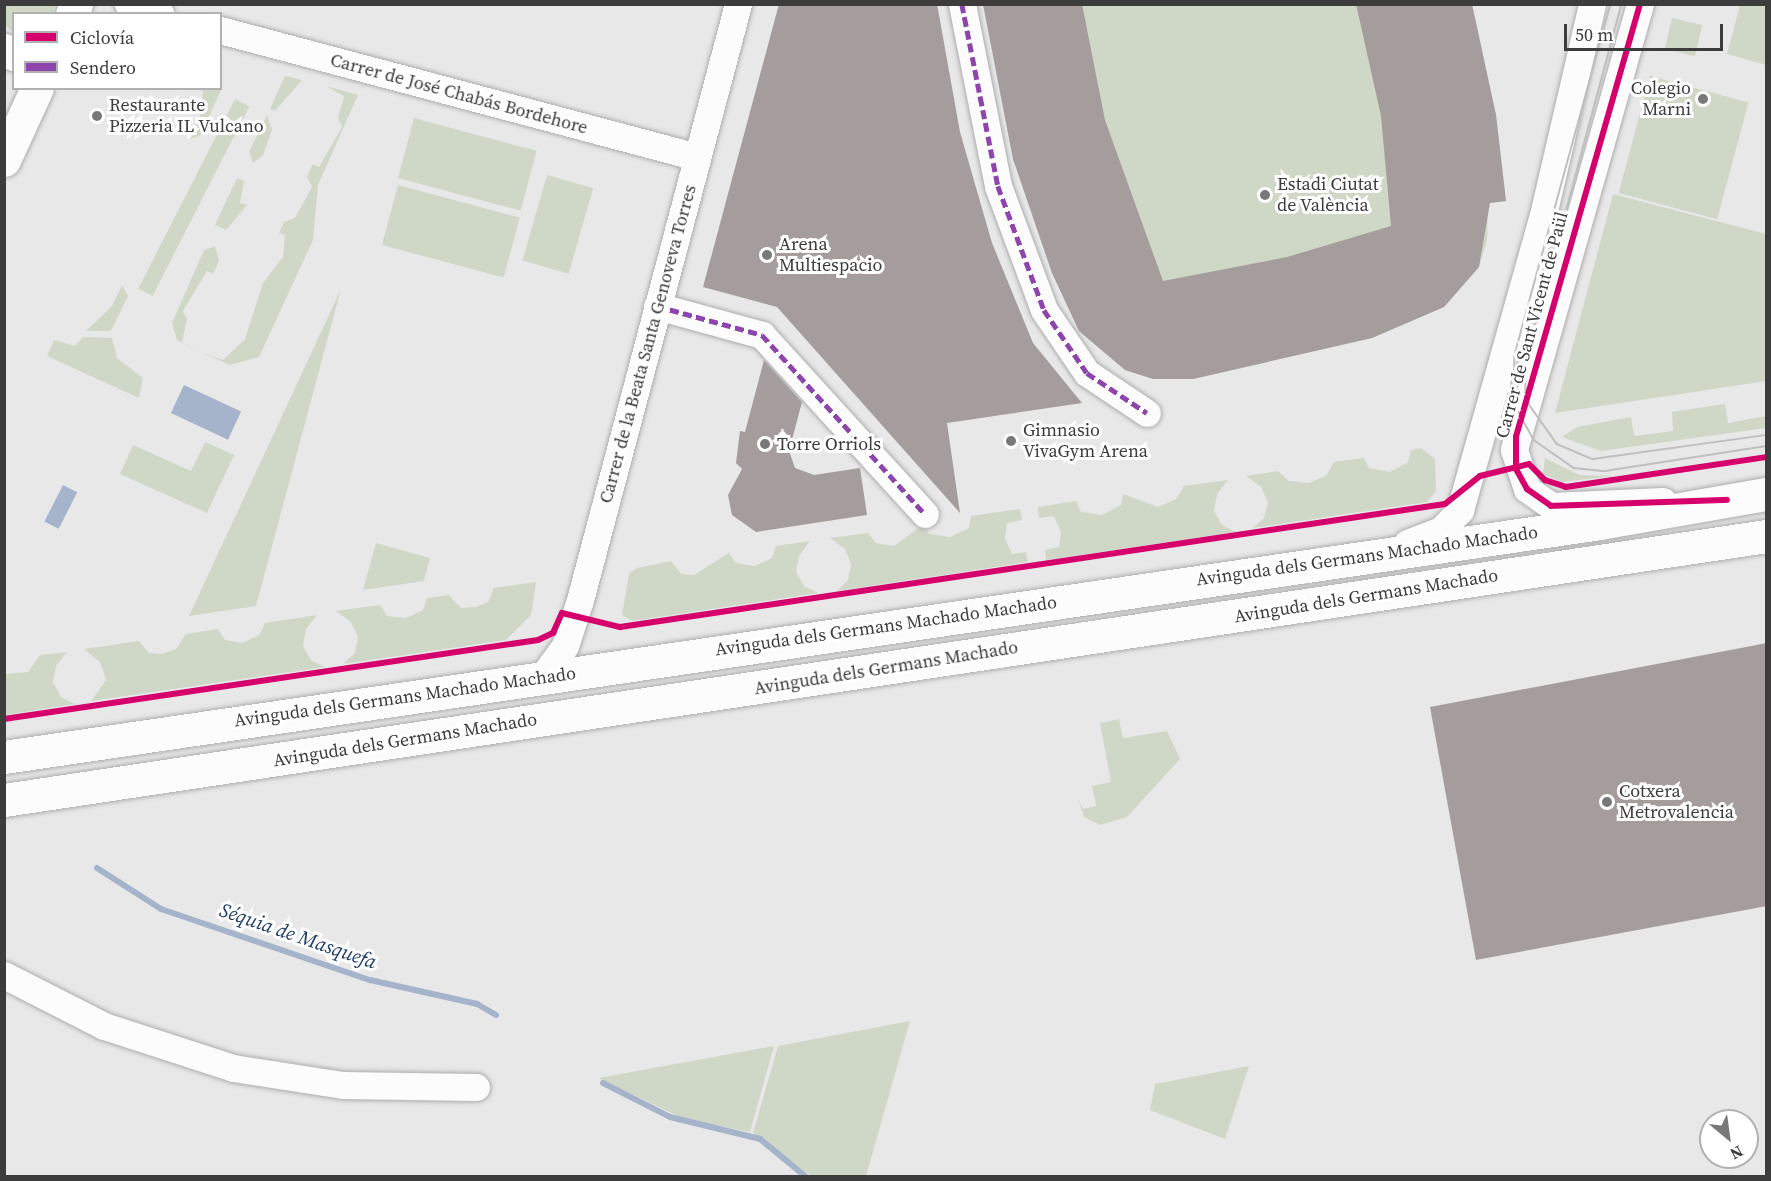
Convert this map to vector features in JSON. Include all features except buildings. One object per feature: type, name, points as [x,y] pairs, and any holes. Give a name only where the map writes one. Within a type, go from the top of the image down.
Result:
[{"type":"main road","points":[[4,160],[36,90]]},
{"type":"main road","name":"Avinguda dels Germans Machado Machado","points":[[4,757],[1767,494]]},
{"type":"main road","name":"Avinguda dels Germans Machado","points":[[4,800],[1767,536]]},
{"type":"street","points":[[128,4],[154,12]]},
{"type":"street","name":"Carrer de la Beata Santa Genoveva Torres","points":[[543,676],[565,646],[580,600],[738,4]]},
{"type":"street","points":[[962,4],[999,186],[1044,310],[1087,373],[1147,413]]},
{"type":"street","name":"Carrer de Sant Vicent de Paül","points":[[1381,552],[1441,530],[1460,510],[1543,215],[1592,4]]},
{"type":"street","name":"Carrer de Sant Vicent de Paül","points":[[1640,4],[1516,437],[1516,470],[1527,489],[1551,506],[1727,500]]},
{"type":"street","name":"Carrer de José Chabás Bordehore","points":[[222,31],[697,157]]},
{"type":"street","points":[[657,306],[762,335],[925,514]]},
{"type":"street","points":[[4,975],[104,1026],[232,1068],[343,1085],[476,1087]]},
{"type":"green space","points":[[54,4],[53,12],[12,12],[12,31],[5,25],[4,5]]},
{"type":"green space","name":"Estadi Ciutat de València","points":[[983,5],[1472,5],[1496,115],[1506,201],[1488,203],[1487,240],[1479,267],[1444,307],[1372,338],[1193,379],[1153,379],[1125,370],[1079,331],[1052,273],[1013,159]]},
{"type":"green space","points":[[1740,5],[1766,5],[1766,65],[1727,54]]},
{"type":"green space","points":[[1672,18],[1702,25],[1695,56],[1665,49]]},
{"type":"green space","points":[[285,76],[302,80],[275,111],[270,109]]},
{"type":"green space","points":[[1650,76],[1749,102],[1717,219],[1619,193]]},
{"type":"green space","points":[[326,86],[358,95],[318,185],[313,240],[259,357],[230,365],[203,353],[223,360],[245,339],[263,283],[283,257],[285,235],[279,233],[284,222],[295,218],[312,187],[307,177],[313,164],[319,167],[342,127],[338,118],[344,96]]},
{"type":"green space","points":[[203,90],[221,90],[200,136],[189,139],[200,115]]},
{"type":"green space","points":[[235,99],[249,106],[153,296],[138,289]]},
{"type":"green space","points":[[267,115],[272,130],[263,155],[253,163],[249,152]]},
{"type":"green space","points":[[414,118],[537,151],[521,211],[398,178]]},
{"type":"green space","points":[[547,175],[593,188],[569,274],[522,261]]},
{"type":"green space","points":[[237,178],[244,181],[240,203],[247,205],[226,230],[215,225]]},
{"type":"green space","points":[[398,185],[520,218],[504,277],[382,245]]},
{"type":"green space","points":[[1613,194],[1766,234],[1766,381],[1555,413]]},
{"type":"green space","points":[[215,246],[219,261],[213,274],[207,271],[183,311],[187,319],[182,342],[200,352],[177,340],[172,323],[204,250]]},
{"type":"green space","points":[[122,285],[128,296],[111,331],[86,331],[112,306]]},
{"type":"green space","points":[[341,289],[256,606],[189,616]]},
{"type":"green space","points":[[83,337],[112,338],[117,358],[143,378],[139,398],[47,356],[54,340],[75,346]]},
{"type":"green space","points":[[1725,404],[1728,423],[1766,416],[1766,428],[1601,451],[1562,437],[1577,427],[1631,417],[1634,436],[1673,431],[1672,412]]},
{"type":"green space","points":[[205,442],[234,455],[207,513],[120,474],[133,445],[191,471]]},
{"type":"green space","points":[[1421,448],[1435,459],[1436,491],[1427,502],[1253,528],[1264,518],[1268,502],[1261,487],[1246,476],[1278,471],[1289,481],[1309,483],[1326,476],[1334,462],[1364,458],[1369,468],[1390,472],[1408,462],[1411,450]]},
{"type":"green space","points":[[1545,458],[1579,475],[1615,476],[1561,482],[1543,474]]},
{"type":"green space","points":[[1228,480],[1217,494],[1214,511],[1222,525],[1236,532],[1046,560],[1045,550],[1059,547],[1061,532],[1054,516],[1039,518],[1038,507],[1076,501],[1081,512],[1102,515],[1121,505],[1123,494],[1158,507],[1176,499],[1184,486]]},
{"type":"green space","points":[[1020,509],[1022,520],[1007,523],[1005,539],[1012,554],[1026,552],[1028,562],[837,591],[848,580],[851,564],[845,549],[830,538],[868,533],[876,543],[894,546],[924,524],[929,534],[950,537],[969,528],[971,516]]},
{"type":"green space","points":[[810,541],[799,556],[796,572],[804,586],[818,593],[632,621],[622,615],[629,574],[637,568],[671,561],[681,574],[694,575],[729,553],[736,563],[755,566],[772,558],[776,546]]},
{"type":"green space","points":[[376,543],[430,558],[424,581],[363,590]]},
{"type":"green space","points":[[536,582],[531,615],[506,640],[343,664],[355,653],[358,637],[351,622],[336,611],[380,605],[387,616],[406,618],[423,610],[427,598],[449,595],[461,608],[476,607],[488,602],[494,588]]},
{"type":"green space","points":[[317,615],[306,629],[303,646],[311,660],[325,667],[91,701],[106,680],[100,662],[84,649],[139,641],[149,653],[162,654],[176,649],[186,634],[218,629],[225,640],[243,643],[260,634],[265,623]]},
{"type":"green space","points":[[67,652],[56,666],[53,682],[61,697],[75,704],[5,715],[5,674],[28,672],[40,655]]},
{"type":"green space","points":[[1119,719],[1123,738],[1167,731],[1180,759],[1127,817],[1100,825],[1084,817],[1078,798],[1083,809],[1096,806],[1092,786],[1111,782],[1100,723]]},
{"type":"green space","points":[[910,1021],[866,1176],[811,1176],[753,1133],[778,1046]]},
{"type":"green space","points":[[774,1046],[750,1132],[684,1119],[599,1078]]},
{"type":"green space","points":[[1249,1066],[1225,1139],[1150,1110],[1155,1084]]},
{"type":"water","points":[[184,385],[241,412],[228,440],[171,413]]},
{"type":"water","points":[[63,485],[77,492],[59,529],[44,522]]},
{"type":"waterway","name":"Séquia de Masquefa","points":[[97,868],[161,909],[370,980],[477,1004],[496,1015]]},
{"type":"waterway","name":"Séquia de Masquefa","points":[[603,1083],[670,1117],[760,1139],[805,1176]]},
{"type":"tram line","points":[[1611,4],[1515,355],[1514,403],[1534,440],[1574,468],[1605,471],[1766,446]]},
{"type":"tram line","points":[[1622,4],[1526,362],[1526,400],[1557,444],[1593,459],[1766,435]]},
{"type":"marked path","points":[[962,4],[998,186],[1044,310],[1087,373],[1147,413]]},
{"type":"marked path","points":[[657,306],[762,335],[925,514]]},
{"type":"cycle path","points":[[1640,4],[1516,437],[1516,469],[1527,489],[1551,506],[1727,500]]},
{"type":"cycle path","points":[[4,719],[538,640],[553,633],[562,613],[620,627],[1445,504],[1480,476],[1529,464],[1545,480],[1566,487],[1766,457]]},
{"type":"place","name":"Colegio Marni","points":[[1703,99]]},
{"type":"place","name":"Restaurante Pizzeria IL Vulcano","points":[[97,116]]},
{"type":"place","name":"Estadi Ciutat de València","points":[[1265,195]]},
{"type":"place","name":"Arena Multiespacio","points":[[767,255]]},
{"type":"place","name":"Gimnasio VivaGym Arena","points":[[1011,441]]},
{"type":"place","name":"Torre Orriols","points":[[765,444]]},
{"type":"place","name":"Cotxera Metrovalencia","points":[[1607,802]]}]
